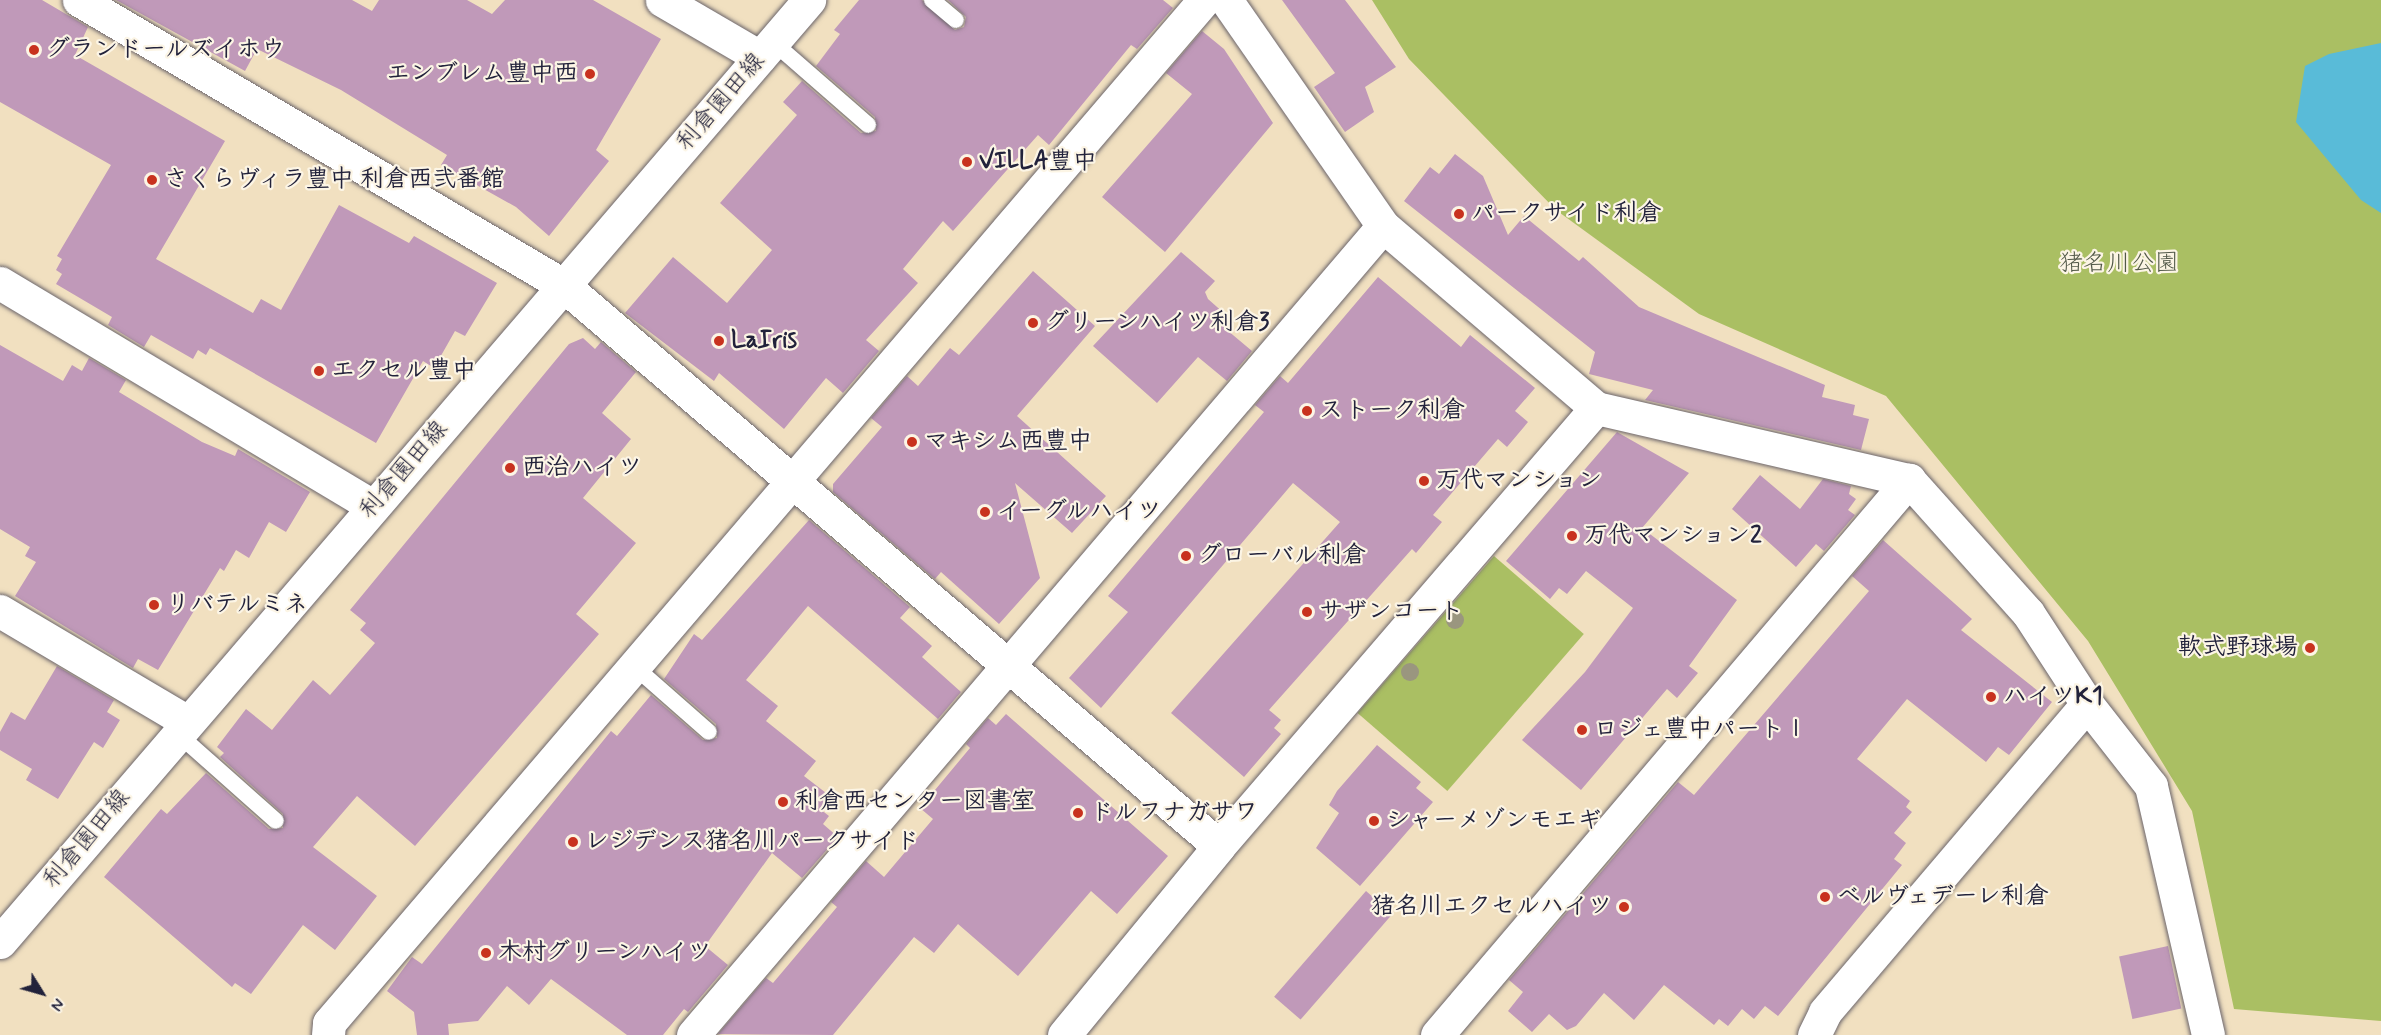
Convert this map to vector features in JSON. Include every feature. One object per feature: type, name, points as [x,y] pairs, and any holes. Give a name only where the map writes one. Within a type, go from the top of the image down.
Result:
[{"type":"street","points":[[79,0],[563,285],[1219,846]]},
{"type":"street","points":[[662,0],[766,49]]},
{"type":"street","name":"利倉園田線","points":[[0,942],[182,727],[809,0]]},
{"type":"street","points":[[328,1035],[330,1023],[1204,0]]},
{"type":"street","points":[[1226,0],[1383,226],[1596,408],[1909,480],[2028,613],[2087,704],[2151,786],[2208,1035]]},
{"type":"street","points":[[693,1035],[1007,663],[1383,226]]},
{"type":"street","points":[[0,283],[373,506]]},
{"type":"street","points":[[1064,1035],[1219,846],[1596,408]]},
{"type":"street","points":[[1437,1035],[1909,480]]},
{"type":"street","points":[[0,611],[182,727]]},
{"type":"street","points":[[1814,1035],[1825,1012],[2087,704]]},
{"type":"lane","points":[[932,0],[956,20]]},
{"type":"lane","points":[[766,49],[868,124]]},
{"type":"lane","points":[[635,667],[710,732]]},
{"type":"lane","points":[[182,727],[276,821]]},
{"type":"green space","name":"猪名川公園","points":[[1372,0],[2381,0],[2381,1021],[2234,1009],[2192,811],[2088,641],[1886,396],[1699,314],[1556,210],[1409,59]]},
{"type":"green space","points":[[1494,556],[1584,634],[1447,791],[1358,713]]},
{"type":"water","points":[[2381,43],[2381,213],[2361,200],[2296,122],[2305,66],[2329,54]]},
{"type":"building","points":[[0,0],[42,0],[88,27],[75,55],[225,141],[156,259],[253,313],[261,299],[281,310],[339,205],[409,243],[414,236],[497,283],[465,336],[455,331],[434,368],[423,361],[376,443],[210,348],[206,355],[198,350],[193,359],[151,335],[144,347],[108,325],[112,317],[56,284],[62,274],[56,270],[62,259],[57,256],[111,165],[0,102]]},
{"type":"building","points":[[116,0],[352,0],[372,11],[379,0],[467,0],[492,14],[505,0],[593,0],[661,39],[596,150],[609,161],[549,236],[516,207],[441,165],[447,155],[341,90],[257,49],[245,71]]},
{"type":"building","points":[[859,0],[922,0],[955,30],[964,27],[966,17],[948,0],[1163,0],[1173,8],[1137,49],[1131,45],[1049,145],[1038,135],[953,231],[943,221],[903,269],[918,283],[866,340],[879,351],[843,393],[826,378],[784,429],[719,373],[714,381],[625,313],[673,257],[727,303],[772,250],[720,203],[797,115],[783,102],[802,81],[861,133],[876,131],[875,117],[816,66],[840,34],[834,30]]},
{"type":"building","points":[[1282,0],[1345,0],[1396,67],[1365,87],[1374,112],[1345,132],[1314,87],[1335,73]]},
{"type":"building","points":[[1202,31],[1224,49],[1273,123],[1165,252],[1102,197],[1192,94],[1166,73]]},
{"type":"building","points":[[1455,154],[1483,176],[1508,235],[1524,216],[1579,261],[1583,257],[1639,307],[1825,385],[1822,397],[1855,405],[1853,415],[1869,419],[1861,450],[1645,400],[1653,390],[1589,374],[1595,352],[1404,201],[1430,167],[1439,174]]},
{"type":"building","points":[[1181,252],[1215,281],[1205,292],[1208,299],[1234,322],[1227,330],[1252,351],[1227,381],[1198,357],[1157,403],[1093,346]]},
{"type":"building","points":[[1033,271],[1095,326],[1017,416],[1106,496],[1072,533],[1015,483],[1040,578],[999,624],[941,572],[935,579],[833,492],[833,484],[882,427],[871,418],[907,376],[918,386],[950,348],[959,355]]},
{"type":"building","points":[[1378,277],[1461,347],[1470,335],[1535,388],[1515,411],[1528,422],[1507,447],[1498,439],[1433,515],[1442,522],[1416,553],[1412,549],[1269,710],[1281,720],[1274,728],[1281,734],[1244,777],[1171,713],[1340,522],[1293,483],[1101,708],[1069,678],[1128,612],[1108,596],[1264,412],[1255,405],[1280,376],[1288,383]]},
{"type":"building","points":[[583,338],[595,349],[601,342],[636,372],[602,413],[631,439],[583,498],[636,543],[576,614],[599,634],[415,846],[357,796],[313,847],[377,896],[335,950],[303,925],[251,994],[235,983],[232,987],[104,877],[161,809],[167,814],[206,773],[269,829],[283,828],[283,814],[220,757],[224,753],[217,747],[246,709],[272,730],[313,680],[330,695],[375,643],[360,630],[366,623],[350,610],[569,344]]},
{"type":"building","points":[[0,345],[63,381],[72,365],[82,371],[89,358],[126,380],[119,392],[202,442],[235,456],[238,449],[310,492],[286,532],[269,522],[249,558],[236,550],[224,571],[220,568],[158,670],[138,659],[133,668],[15,596],[36,562],[25,556],[30,547],[0,529]]},
{"type":"building","points":[[1617,432],[1689,473],[1642,528],[1737,600],[1689,666],[1698,673],[1677,698],[1667,689],[1581,790],[1522,740],[1585,672],[1633,608],[1586,571],[1567,594],[1559,588],[1550,599],[1506,561]]},
{"type":"building","points":[[1760,475],[1800,509],[1823,479],[1851,486],[1849,494],[1856,499],[1848,510],[1855,515],[1824,551],[1816,544],[1796,567],[1732,509]]},
{"type":"building","points":[[809,520],[910,607],[900,618],[932,646],[922,657],[961,692],[938,719],[808,606],[746,680],[778,706],[766,721],[816,761],[804,776],[830,796],[820,809],[829,816],[823,824],[838,837],[802,878],[772,853],[705,946],[728,965],[688,1012],[684,1009],[663,1035],[627,1035],[551,979],[529,1005],[507,986],[478,1021],[448,1024],[449,1035],[417,1035],[414,1012],[387,991],[412,957],[422,964],[611,731],[617,736],[651,695],[703,740],[717,738],[716,724],[664,679],[694,634],[702,640]]},
{"type":"building","points":[[1883,540],[1972,619],[1961,630],[2052,702],[2009,755],[1998,747],[1986,762],[1907,699],[1857,759],[1910,801],[1906,807],[1912,812],[1894,833],[1906,843],[1894,859],[1902,865],[1778,1016],[1765,1006],[1754,1019],[1742,1009],[1728,1026],[1719,1019],[1714,1025],[1664,985],[1634,1020],[1604,993],[1576,1026],[1567,1030],[1549,1014],[1532,1032],[1508,1011],[1523,992],[1509,980],[1678,782],[1694,795],[1869,591],[1852,576]]},
{"type":"building","points":[[57,666],[114,700],[107,712],[120,720],[103,748],[94,742],[58,799],[26,780],[32,769],[0,750],[0,732],[11,712],[25,720]]},
{"type":"building","points":[[1006,714],[1168,856],[1117,914],[1091,891],[1018,976],[958,924],[934,953],[914,937],[833,1035],[718,1034],[766,978],[773,983],[837,907],[831,902],[866,861],[884,877],[933,819],[920,808],[970,748],[966,744],[988,718],[996,725]]},
{"type":"building","name":"シャーメゾンモエギ","points":[[1377,745],[1421,782],[1416,788],[1433,802],[1360,886],[1316,848],[1339,813],[1329,805],[1337,791]]},
{"type":"building","points":[[1366,891],[1392,914],[1301,1020],[1274,997]]},
{"type":"building","points":[[2168,946],[2181,1009],[2132,1019],[2119,956]]},
{"type":"place","name":"グランドールズイホウ","points":[[34,50]]},
{"type":"place","name":"エンブレム豊中西","points":[[590,74]]},
{"type":"place","name":"VILLA豊中","points":[[967,162]]},
{"type":"place","name":"さくらヴィラ豊中 利倉西弐番館","points":[[152,180]]},
{"type":"place","name":"パークサイド利倉","points":[[1459,214]]},
{"type":"place","name":"グリーンハイツ利倉3","points":[[1033,323]]},
{"type":"place","name":"LaIris","points":[[719,341]]},
{"type":"place","name":"エクセル豊中","points":[[319,371]]},
{"type":"place","name":"ストーク利倉","points":[[1307,411]]},
{"type":"place","name":"マキシム西豊中","points":[[912,442]]},
{"type":"place","name":"西治ハイツ","points":[[510,468]]},
{"type":"place","name":"万代マンション","points":[[1424,481]]},
{"type":"place","name":"イーグルハイツ","points":[[985,512]]},
{"type":"place","name":"万代マンション2","points":[[1572,536]]},
{"type":"place","name":"グローバル利倉","points":[[1186,556]]},
{"type":"place","name":"リバテルミネ","points":[[154,605]]},
{"type":"place","name":"サザンコート","points":[[1307,612]]},
{"type":"place","name":"軟式野球場","points":[[2310,648]]},
{"type":"place","name":"ハイツK1","points":[[1991,697]]},
{"type":"place","name":"ロジェ豊中パートⅠ","points":[[1582,730]]},
{"type":"place","name":"利倉西センター図書室","points":[[783,802]]},
{"type":"place","name":"ドルフナガサワ","points":[[1078,813]]},
{"type":"place","name":"シャーメゾンモエギ","points":[[1374,821]]},
{"type":"place","name":"レジデンス猪名川パークサイド","points":[[573,842]]},
{"type":"place","name":"ベルヴェデーレ利倉","points":[[1825,897]]},
{"type":"place","name":"猪名川エクセルハイツ","points":[[1624,907]]},
{"type":"place","name":"木村グリーンハイツ","points":[[486,953]]}]
